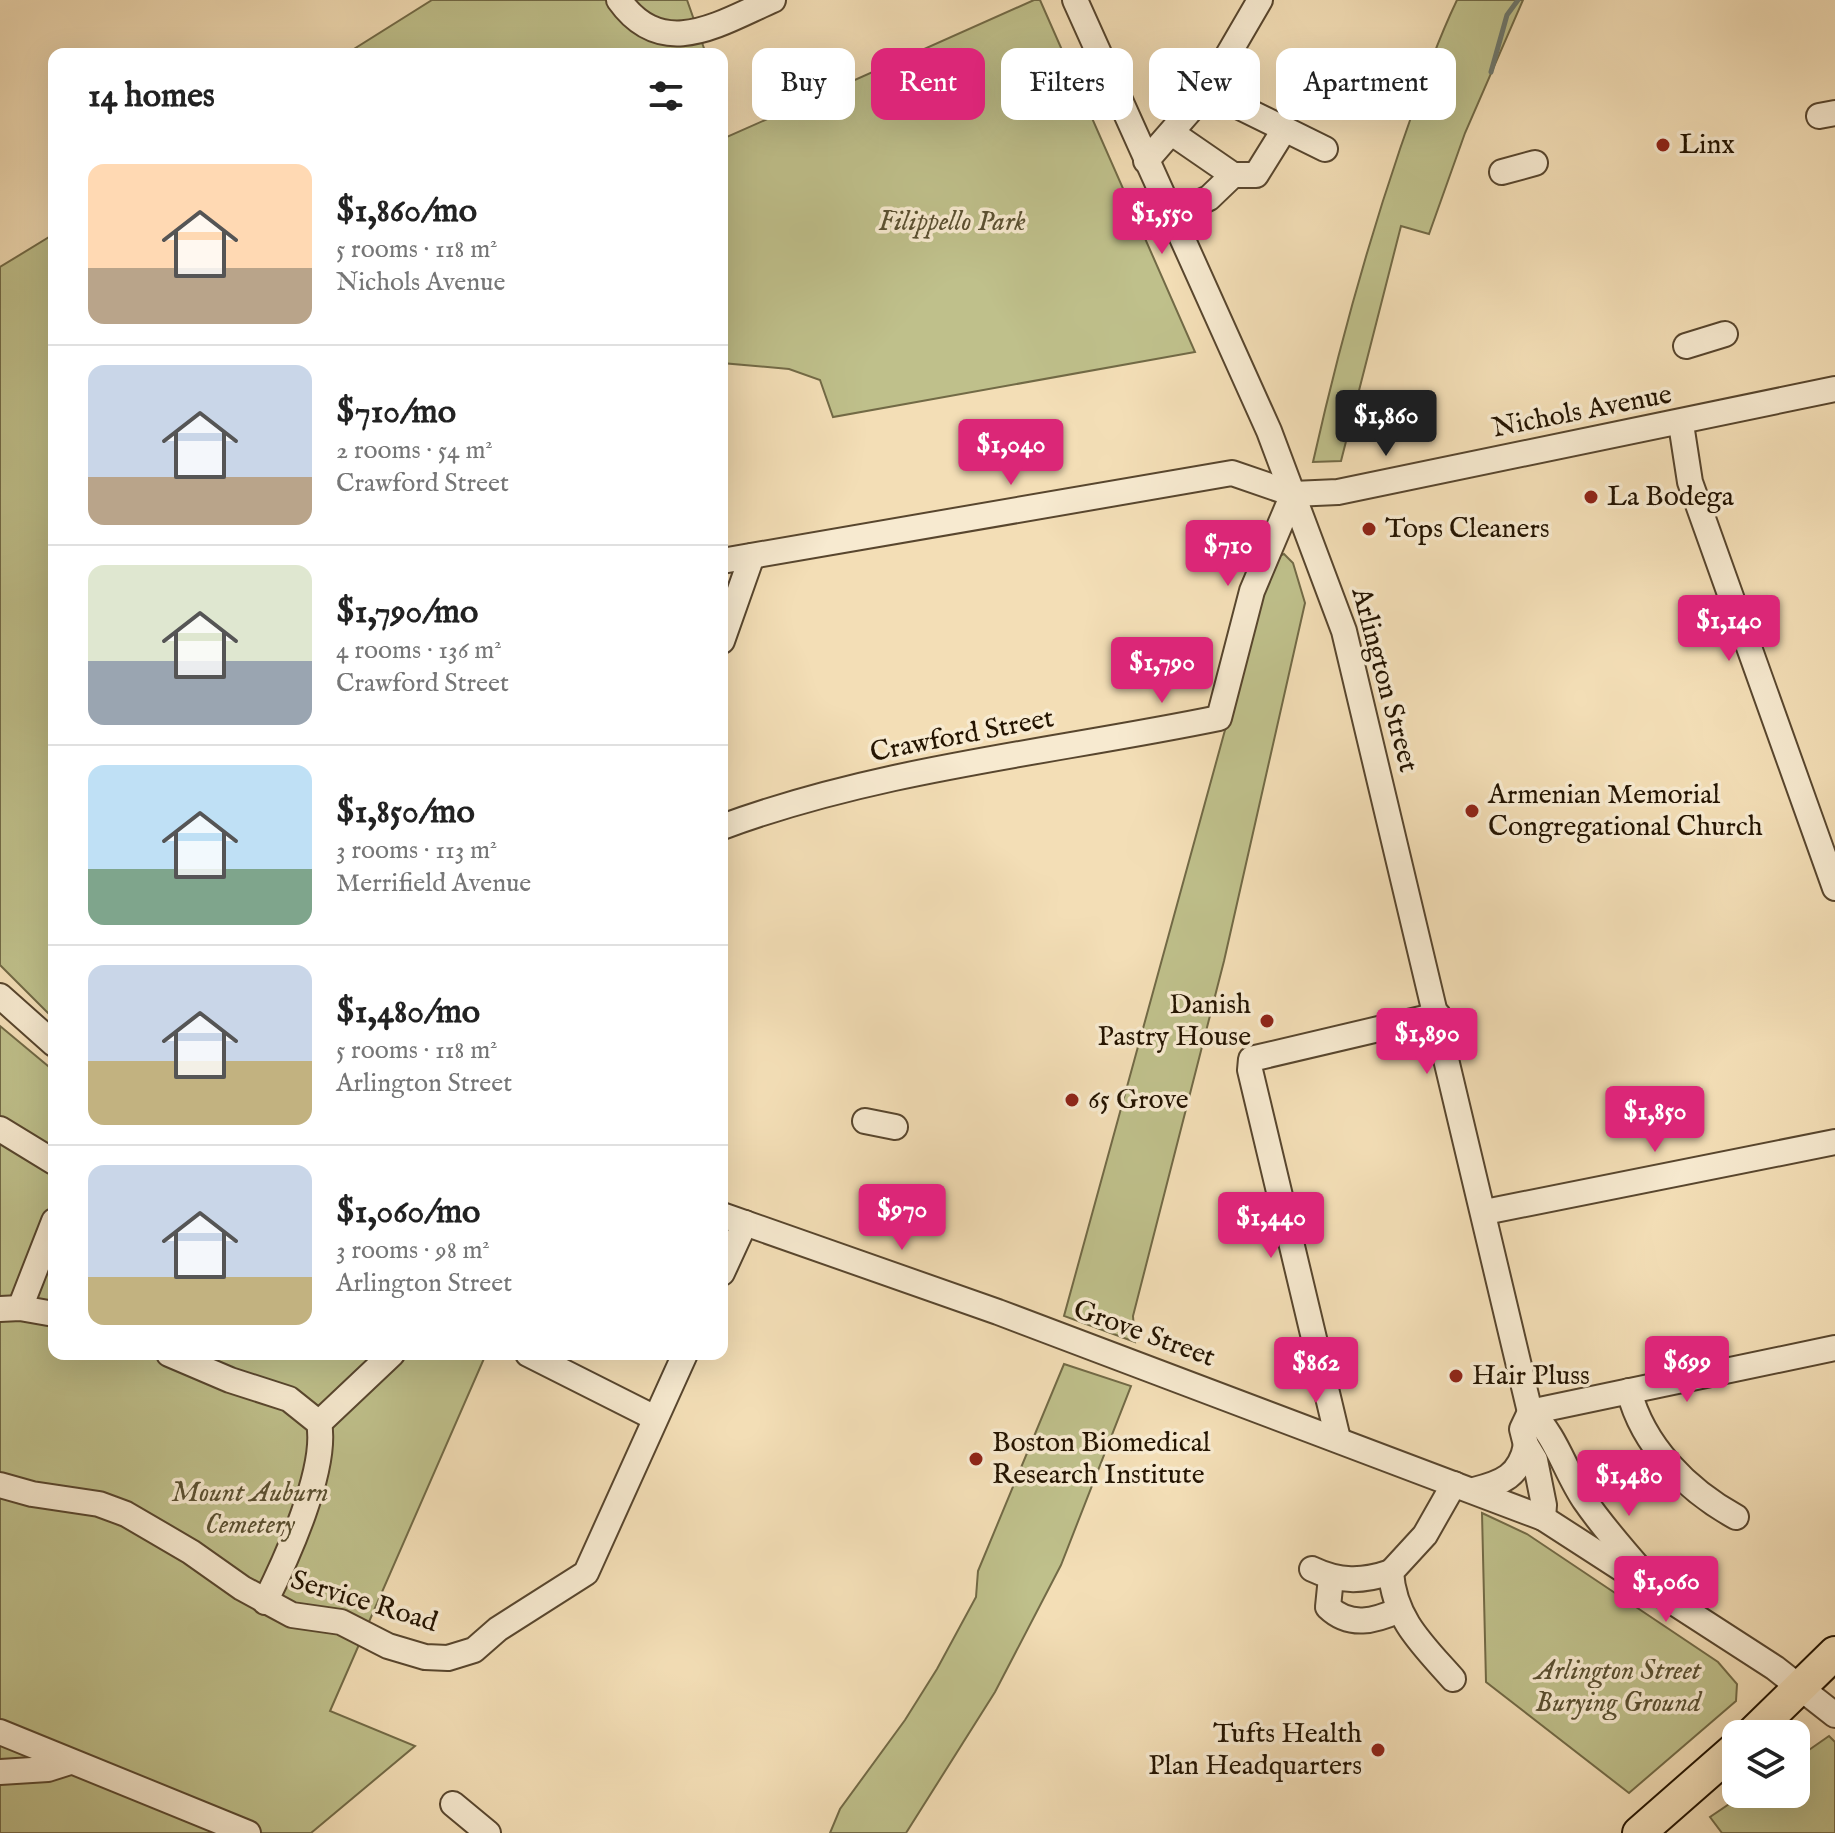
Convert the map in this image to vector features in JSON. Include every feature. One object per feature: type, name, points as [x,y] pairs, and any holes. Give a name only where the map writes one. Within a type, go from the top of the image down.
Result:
[{"type":"main road","points":[[1767,1720],[1835,1653]]},
{"type":"main road","points":[[1639,1833],[1722,1760]]},
{"type":"street","points":[[619,0],[649,26],[679,36],[700,31],[773,0]]},
{"type":"street","name":"Arlington Street","points":[[1075,0],[1293,494],[1344,631],[1485,1212],[1530,1412],[1522,1429],[1526,1445],[1535,1460],[1544,1505],[1543,1518],[1803,1687],[1835,1715]]},
{"type":"street","points":[[1232,48],[1260,0]]},
{"type":"street","points":[[1260,118],[1325,149]]},
{"type":"street","points":[[1146,161],[1183,120]]},
{"type":"street","points":[[1172,133],[1233,175],[1256,175],[1284,130]]},
{"type":"street","points":[[1502,172],[1535,163]]},
{"type":"street","points":[[1171,216],[1209,198],[1233,175]]},
{"type":"street","points":[[1686,346],[1725,334]]},
{"type":"street","name":"Nichols Avenue","points":[[1293,494],[1338,492],[1681,424],[1835,389]]},
{"type":"street","points":[[1681,424],[1690,482],[1835,888]]},
{"type":"street","points":[[728,560],[1232,473],[1293,494]]},
{"type":"street","name":"Crawford Street","points":[[728,825],[774,808],[842,790],[1219,718],[1252,591],[1293,494]]},
{"type":"street","points":[[728,624],[752,556]]},
{"type":"street","points":[[0,996],[48,1039]]},
{"type":"street","points":[[1338,1439],[1250,1070],[1251,1059],[1438,1015]]},
{"type":"street","points":[[865,1121],[895,1127]]},
{"type":"street","points":[[0,1129],[48,1158]]},
{"type":"street","points":[[1485,1212],[1835,1142]]},
{"type":"street","name":"Grove Street","points":[[728,1217],[1143,1365],[1338,1439],[1402,1467],[1543,1518]]},
{"type":"street","points":[[728,1260],[745,1223]]},
{"type":"street","points":[[48,1233],[10,1309],[48,1313]]},
{"type":"street","points":[[1530,1412],[1835,1348]]},
{"type":"street","points":[[183,1360],[230,1380],[289,1399],[319,1423],[320,1443],[302,1521],[265,1602]]},
{"type":"street","points":[[319,1423],[386,1360]]},
{"type":"street","points":[[540,1360],[655,1418]]},
{"type":"street","name":"Service Road","points":[[0,1485],[32,1494],[99,1504],[126,1514],[170,1538],[265,1602],[292,1615],[341,1622],[388,1646],[425,1657],[448,1658],[474,1650],[498,1629],[586,1573],[682,1360]]},
{"type":"street","points":[[1629,1391],[1651,1441],[1671,1466],[1706,1498],[1736,1517]]},
{"type":"street","name":"Arlington Street","points":[[1530,1412],[1544,1423],[1565,1469],[1607,1529],[1660,1592]]},
{"type":"street","points":[[1399,1610],[1365,1623],[1334,1613],[1328,1607],[1321,1573],[1369,1579],[1391,1572],[1464,1487],[1510,1478],[1523,1459],[1526,1445]]},
{"type":"street","points":[[1543,1518],[1562,1499],[1568,1482],[1565,1469]]},
{"type":"street","points":[[1391,1572],[1404,1624],[1453,1679]]},
{"type":"street","points":[[0,1732],[248,1833]]},
{"type":"street","points":[[0,1772],[48,1769],[70,1762]]},
{"type":"street","points":[[453,1804],[488,1833]]},
{"type":"green space","points":[[432,0],[687,0],[704,48],[356,48]]},
{"type":"green space","name":"Filippello Park","points":[[1040,0],[1061,48],[1001,48],[1001,120],[1093,120],[1195,352],[833,417],[820,380],[789,369],[728,364],[728,137],[765,120],[855,120],[855,80],[871,73],[871,120],[985,120],[985,48],[926,48]]},
{"type":"green space","points":[[1457,0],[1523,0],[1465,133],[1429,234],[1401,226],[1341,461],[1313,462],[1375,226],[1410,120],[1456,120],[1456,48],[1436,48]]},
{"type":"green space","points":[[48,238],[48,1013],[0,965],[0,267]]},
{"type":"green space","points":[[1284,554],[1293,563],[1305,603],[1224,961],[1133,1316],[1135,1342],[1064,1316],[1272,559]]},
{"type":"green space","name":"Mount Auburn Cemetery","points":[[0,1026],[48,1066],[48,1360],[483,1360],[330,1711],[415,1746],[311,1833],[0,1833]]},
{"type":"green space","points":[[1064,1364],[1131,1386],[1061,1565],[995,1692],[906,1833],[830,1833],[840,1809],[905,1720],[937,1669],[976,1597],[978,1571]]},
{"type":"green space","name":"Arlington Street Burying Ground","points":[[1482,1513],[1527,1534],[1718,1662],[1737,1684],[1736,1701],[1629,1793],[1486,1682]]},
{"type":"green space","points":[[1829,1736],[1835,1742],[1835,1833],[1722,1833],[1710,1817],[1723,1808],[1810,1808],[1810,1749]]},
{"type":"waterway","points":[[1491,72],[1507,15],[1518,0]]},
{"type":"place","name":"Linx","points":[[1663,145]]},
{"type":"place","name":"La Bodega","points":[[1591,497]]},
{"type":"place","name":"Tops Cleaners","points":[[1369,529]]},
{"type":"place","name":"Armenian Memorial Congregational Church","points":[[1472,811]]},
{"type":"place","name":"Danish Pastry House","points":[[1267,1021]]},
{"type":"place","name":"65 Grove","points":[[1072,1100]]},
{"type":"place","name":"Hair Pluss","points":[[1456,1376]]},
{"type":"place","name":"Boston Biomedical Research Institute","points":[[976,1459]]},
{"type":"place","name":"Tufts Health Plan Headquarters","points":[[1378,1750]]}]
